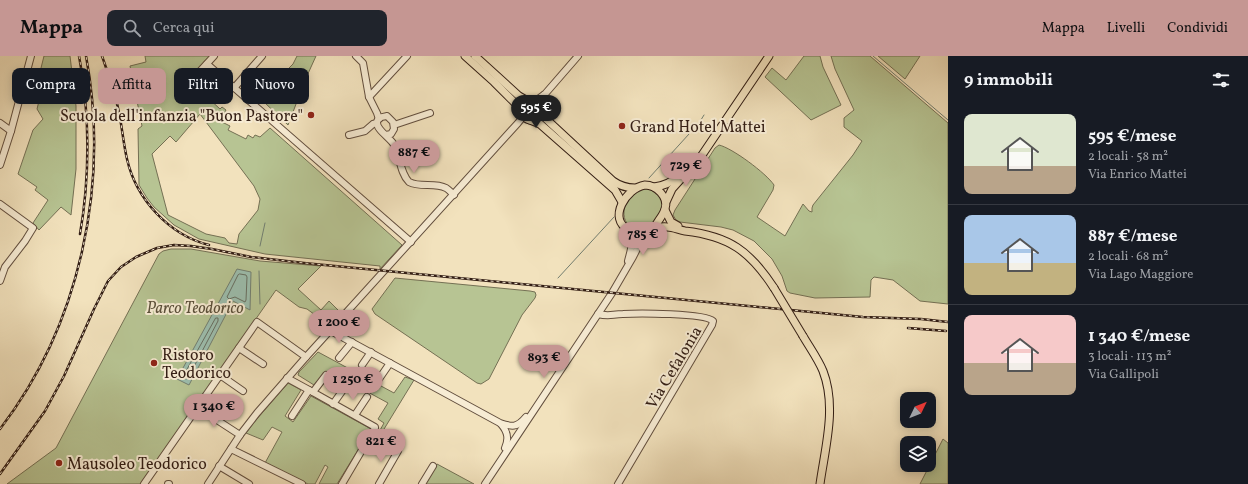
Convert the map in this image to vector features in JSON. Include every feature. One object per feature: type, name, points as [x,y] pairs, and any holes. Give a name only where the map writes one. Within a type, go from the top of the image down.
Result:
[{"type":"main road","points":[[465,56],[503,91],[529,120],[540,124],[615,190],[622,202]]},
{"type":"main road","points":[[475,56],[519,96],[532,103],[539,109],[545,118],[613,181],[623,186],[635,188],[645,185],[654,187],[668,184],[700,158],[769,56]]},
{"type":"main road","points":[[522,112],[524,106],[532,103]]},
{"type":"main road","points":[[529,120],[537,118],[539,109]]},
{"type":"main road","points":[[690,231],[674,224],[666,215],[665,210],[666,202],[672,189],[692,165]]},
{"type":"main road","points":[[654,187],[660,191],[666,202]]},
{"type":"main road","points":[[635,188],[622,202],[620,212],[622,223],[627,229],[634,233],[647,233],[655,227],[665,210]]},
{"type":"main road","points":[[655,227],[669,227],[708,234],[734,245],[751,258],[774,288],[804,336],[823,372],[828,394],[829,422],[820,484]]},
{"type":"street","points":[[0,165],[11,131],[31,56]]},
{"type":"street","points":[[203,68],[214,56]]},
{"type":"street","points":[[234,88],[262,56]]},
{"type":"street","points":[[356,56],[363,63],[369,97],[377,113],[378,127],[395,146],[408,182],[441,186],[454,195]]},
{"type":"street","points":[[369,97],[407,56]]},
{"type":"street","points":[[532,103],[545,94],[578,56]]},
{"type":"street","points":[[207,64],[411,242]]},
{"type":"street","points":[[539,109],[545,94]]},
{"type":"street","points":[[373,104],[393,122],[394,129],[391,134],[386,135]]},
{"type":"street","points":[[208,484],[240,435],[257,413],[518,123],[522,118],[522,112]]},
{"type":"street","points":[[394,125],[430,113]]},
{"type":"street","points":[[349,135],[364,132],[381,117],[387,116]]},
{"type":"street","points":[[518,123],[523,120],[529,120]]},
{"type":"street","points":[[0,123],[11,131]]},
{"type":"street","points":[[0,204],[33,228],[5,267],[0,281]]},
{"type":"street","points":[[626,270],[632,242],[630,233],[627,229]]},
{"type":"street","points":[[485,484],[598,314],[626,270],[643,237],[647,233]]},
{"type":"street","name":"Via Cefalonia","points":[[598,314],[607,316],[622,314],[689,315],[709,318],[713,321],[618,484]]},
{"type":"street","points":[[144,484],[258,322],[306,357]]},
{"type":"street","points":[[331,331],[500,423],[508,428],[511,435],[517,436]]},
{"type":"street","points":[[339,358],[352,342]]},
{"type":"street","points":[[239,348],[263,364]]},
{"type":"street","points":[[362,365],[371,352]]},
{"type":"street","points":[[378,379],[390,363]]},
{"type":"street","points":[[220,375],[243,391]]},
{"type":"street","points":[[292,416],[311,391],[326,375]]},
{"type":"street","points":[[287,378],[355,415],[375,428],[342,484]]},
{"type":"street","points":[[334,404],[343,390]]},
{"type":"street","points":[[355,415],[367,397]]},
{"type":"street","points":[[197,407],[240,435]]},
{"type":"street","points":[[508,428],[521,422],[535,407]]},
{"type":"street","points":[[503,457],[508,443],[508,428]]},
{"type":"street","points":[[231,449],[302,484]]},
{"type":"street","points":[[379,484],[398,452]]},
{"type":"street","points":[[219,466],[250,484]]},
{"type":"street","points":[[422,484],[433,466]]},
{"type":"green space","points":[[44,56],[70,56],[71,68],[41,68]]},
{"type":"green space","points":[[145,56],[210,56],[199,68],[174,68],[174,104],[215,104],[220,109],[222,107],[226,110],[220,121],[230,126],[228,130],[246,139],[248,135],[253,138],[255,135],[260,137],[270,128],[402,245],[380,269],[380,266],[265,254],[199,239],[174,225],[154,207],[139,185],[138,129],[142,126],[138,104],[166,104],[166,68],[130,68],[130,66],[146,62]],"holes":[[[200,114],[254,186],[260,199],[258,210],[239,234],[237,244],[229,243],[225,238],[206,234],[168,215],[152,154],[170,136],[176,142]]]},
{"type":"green space","points":[[297,56],[316,56],[309,71],[309,68],[289,68]]},
{"type":"green space","points":[[804,56],[820,56],[823,67],[841,105],[811,120],[765,77],[772,68],[786,80]]},
{"type":"green space","points":[[831,56],[870,56],[948,123],[948,304],[920,301],[893,280],[874,277],[871,280],[870,297],[815,298],[790,293],[787,291],[782,276],[772,259],[754,241],[733,230],[680,222],[676,220],[673,215],[715,148],[719,145],[732,151],[748,162],[764,174],[774,185],[773,190],[757,217],[785,236],[803,204],[809,211],[812,212],[813,205],[853,155],[862,141],[844,127],[844,118],[854,110],[835,69]]},
{"type":"green space","points":[[878,56],[920,56],[905,79]]},
{"type":"green space","points":[[38,104],[76,104],[76,106],[76,169],[71,215],[61,207],[39,230],[33,223],[48,200],[35,190],[37,187],[18,174],[33,130],[43,119],[37,109]]},
{"type":"green space","points":[[266,104],[296,104],[288,125]]},
{"type":"green space","points":[[531,105],[535,107],[537,111],[535,115],[531,117],[527,115],[525,111],[527,107]]},
{"type":"green space","points":[[648,188],[657,192],[663,201],[662,211],[648,229],[632,227],[624,218],[626,204],[636,191]]},
{"type":"green space","name":"Parco Teodorico","points":[[171,249],[191,249],[260,261],[321,266],[298,289],[321,310],[329,301],[341,313],[330,326],[307,309],[299,307],[276,290],[141,484],[7,484],[56,448],[159,254],[163,251]]},
{"type":"green space","points":[[395,278],[530,291],[535,292],[536,295],[522,315],[489,379],[481,384],[477,383],[375,314],[372,309]]},
{"type":"green space","points":[[318,352],[394,393],[405,377],[414,380],[381,434],[379,432],[384,423],[378,419],[388,403],[331,372],[328,375],[324,373],[314,385],[298,375],[299,372]]},
{"type":"green space","points":[[288,383],[301,390],[285,416],[293,422],[311,396],[371,429],[337,484],[319,484],[328,467],[325,465],[315,484],[308,484],[265,463],[282,432],[272,427],[263,440],[246,433]]},
{"type":"green space","points":[[943,439],[948,443],[948,484],[920,484],[926,472],[936,472],[936,453]]},
{"type":"green space","points":[[437,464],[474,484],[425,484]]},
{"type":"water","points":[[237,269],[251,272],[250,310],[233,301],[189,385],[177,379]]},
{"type":"waterway","points":[[873,56],[948,120]]},
{"type":"waterway","points":[[649,178],[699,123],[704,115]]},
{"type":"waterway","points":[[558,278],[614,217]]},
{"type":"waterway","points":[[260,246],[265,223]]},
{"type":"waterway","points":[[259,271],[260,304]]},
{"type":"railway","points":[[79,56],[83,77],[87,122],[86,190],[80,234]]},
{"type":"railway","points":[[0,429],[28,388],[51,345],[69,299],[82,252],[90,203],[94,154],[92,105],[86,56]]},
{"type":"railway","points":[[102,56],[116,101],[124,146],[131,174],[138,188],[146,201],[168,224],[194,240],[209,245]]},
{"type":"railway","points":[[0,474],[45,411],[64,376],[108,281],[121,267],[136,257],[157,248],[174,245],[191,246],[251,257],[304,263],[863,317],[921,319],[948,322]]},
{"type":"railway","points":[[908,328],[946,331]]},
{"type":"place","name":"Scuola dell'infanzia \"Buon Pastore\"","points":[[311,115]]},
{"type":"place","name":"Grand Hotel Mattei","points":[[622,126]]},
{"type":"place","name":"Ristoro Teodorico","points":[[154,363]]},
{"type":"place","name":"Mausoleo Teodorico","points":[[59,463]]}]
